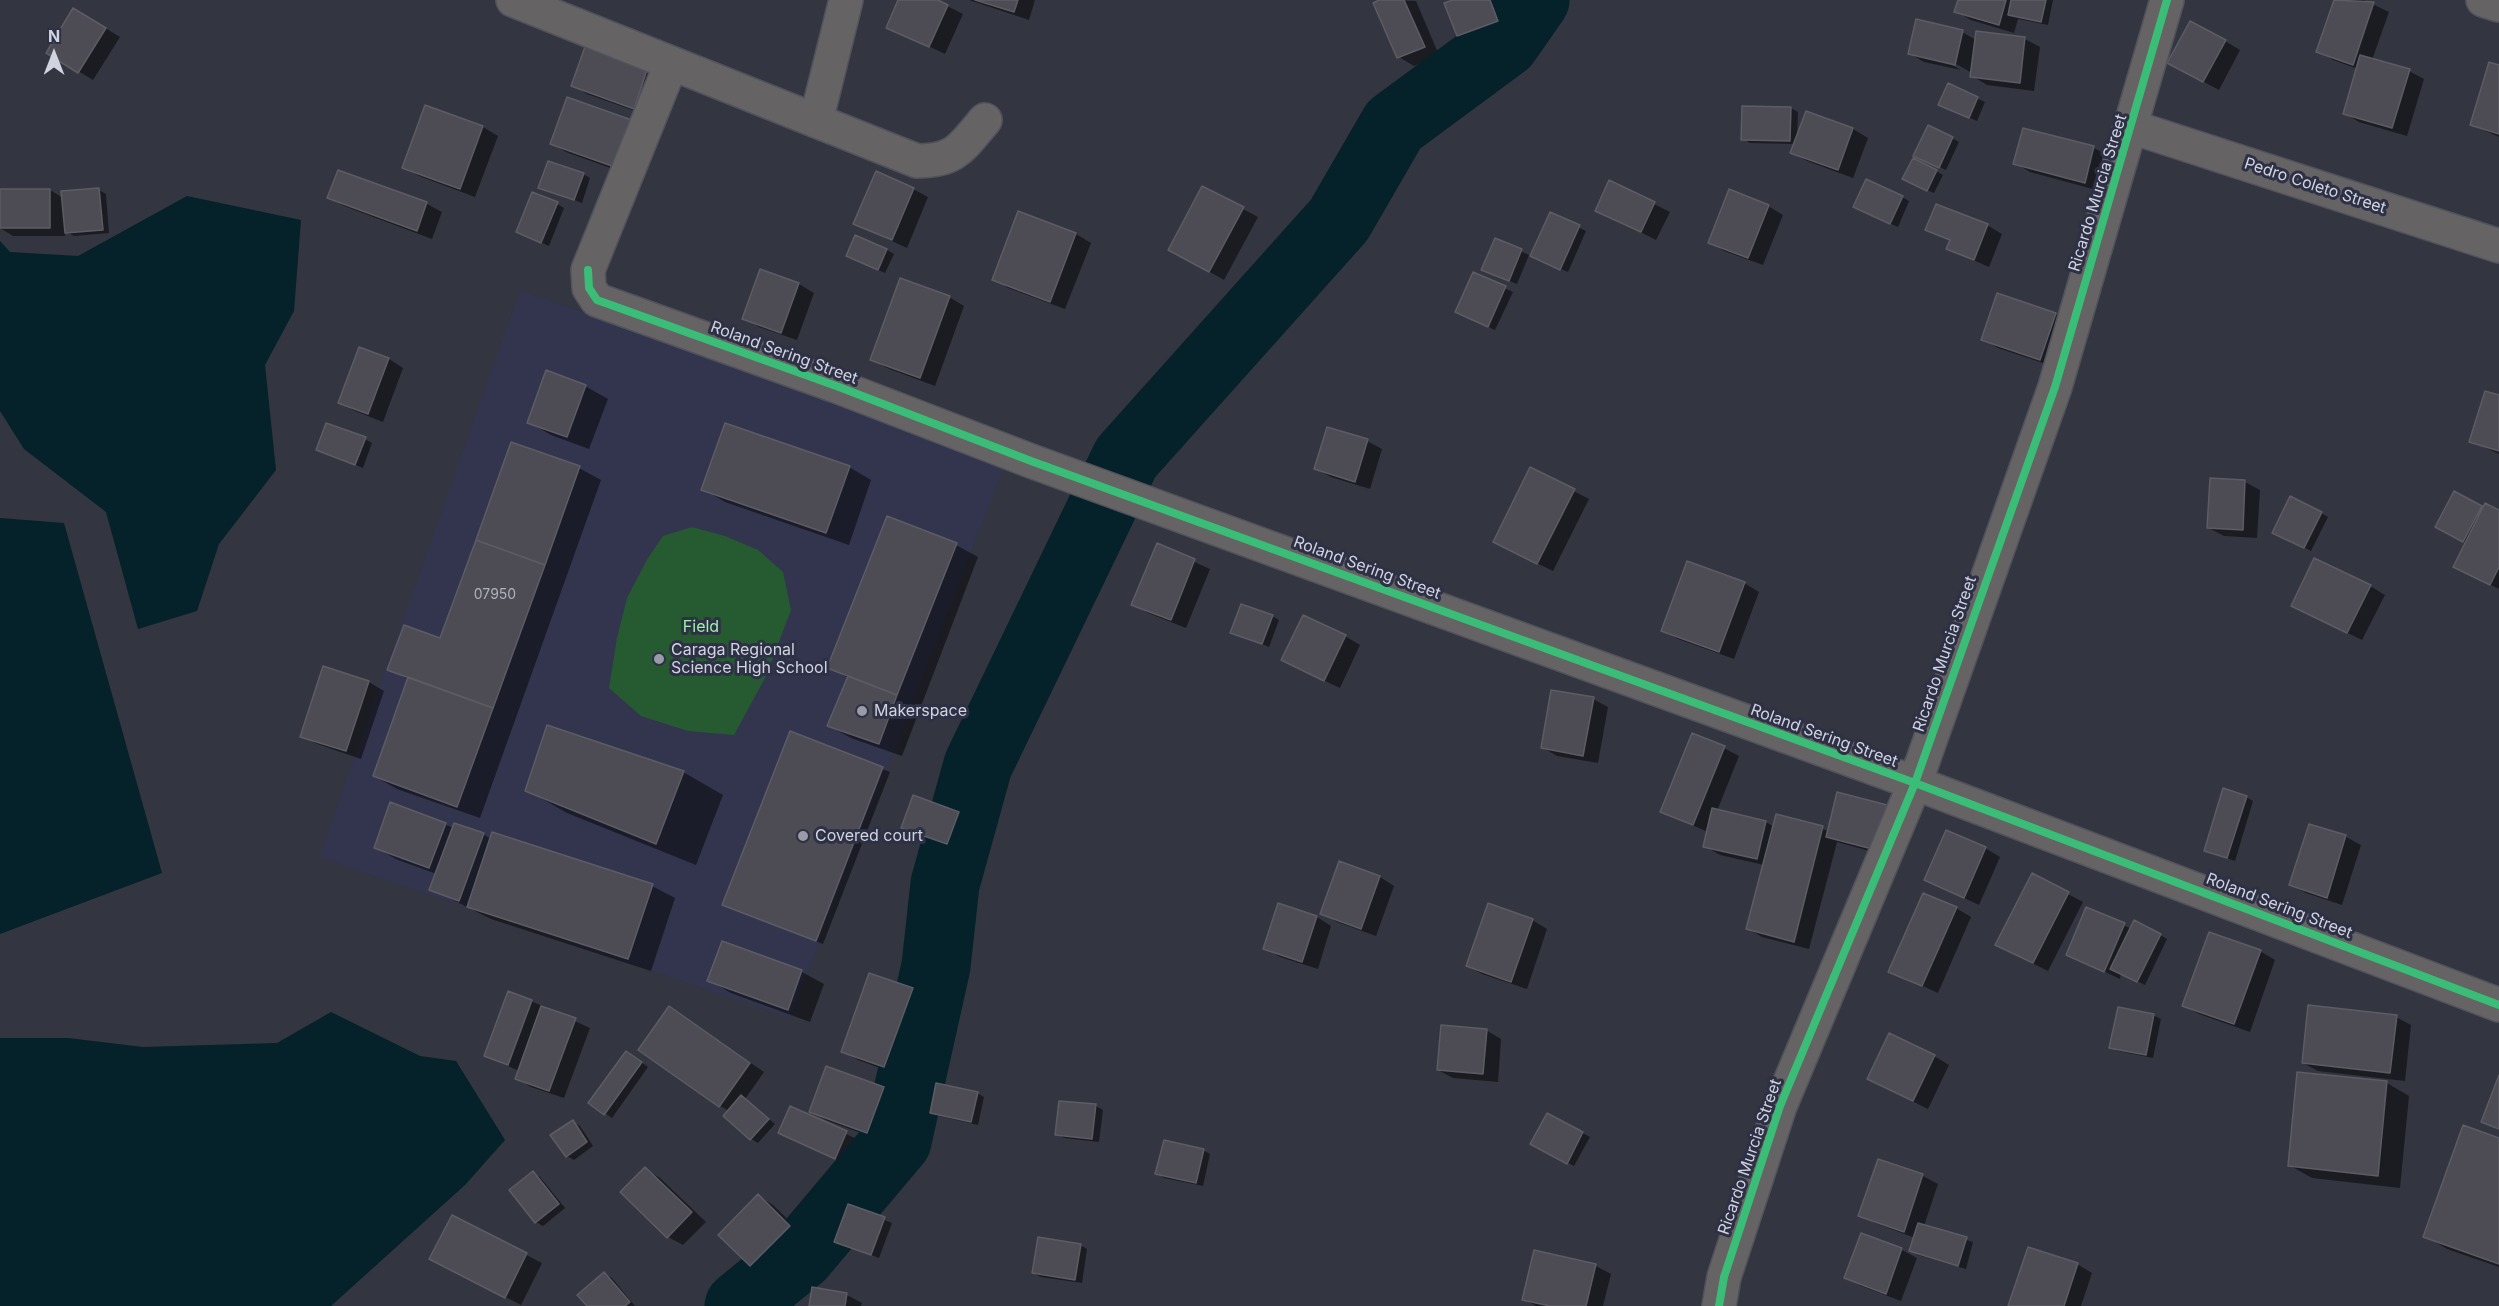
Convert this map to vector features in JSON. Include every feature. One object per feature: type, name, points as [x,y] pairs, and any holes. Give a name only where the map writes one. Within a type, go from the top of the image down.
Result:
[{"type":"street","points":[[513,0],[916,161],[939,161],[955,153],[985,120]]},
{"type":"street","points":[[816,121],[846,0]]},
{"type":"street","name":"Ricardo Murcia Street","points":[[1719,1306],[1724,1276],[1780,1106],[1914,783],[2055,387],[2167,0]]},
{"type":"street","points":[[2482,0],[2499,5]]},
{"type":"street","name":"Roland Sering Street","points":[[671,64],[588,270],[589,288],[597,300],[1914,783],[2499,1005]]},
{"type":"street","name":"Pedro Coleto Street","points":[[2132,126],[2499,246]]},
{"type":"shaded area","points":[[187,196],[301,220],[294,311],[265,365],[276,470],[219,544],[197,611],[138,629],[106,512],[24,449],[0,411],[0,241],[10,252],[78,256]]},
{"type":"shaded area","name":"Caraga Regional Science High School","points":[[520,290],[1007,460],[790,1018],[319,857]]},
{"type":"shaded area","points":[[0,518],[64,523],[162,873],[0,934]]},
{"type":"shaded area","points":[[331,1012],[420,1056],[456,1061],[505,1140],[465,1185],[331,1306],[0,1306],[0,1038],[68,1038],[143,1047],[277,1043]]},
{"type":"green space","name":"Field","points":[[692,527],[725,536],[758,550],[783,572],[791,610],[766,676],[734,735],[688,731],[641,716],[609,688],[617,638],[627,598],[648,558],[663,536]]},
{"type":"building","points":[[898,0],[938,0],[948,5],[929,47],[886,28]]},
{"type":"building","points":[[975,0],[1018,0],[1014,12]]},
{"type":"building","points":[[1379,0],[1404,0],[1425,47],[1397,58],[1373,3]]},
{"type":"building","points":[[1453,0],[1490,0],[1498,21],[1457,36],[1444,3]]},
{"type":"building","points":[[1958,0],[2006,0],[1999,25],[1954,12]]},
{"type":"building","points":[[2011,0],[2046,0],[2041,22],[2008,15]]},
{"type":"building","points":[[2334,0],[2374,2],[2353,65],[2316,52]]},
{"type":"building","points":[[73,8],[106,28],[78,73],[46,53]]},
{"type":"building","points":[[1916,19],[1963,30],[1955,65],[1908,54]]},
{"type":"building","points":[[2190,21],[2226,40],[2203,82],[2167,63]]},
{"type":"building","points":[[1976,31],[2025,37],[2020,83],[1970,77]]},
{"type":"building","points":[[586,44],[648,67],[634,109],[571,86]]},
{"type":"building","points":[[2360,55],[2410,69],[2392,128],[2343,114]]},
{"type":"building","points":[[2489,62],[2499,65],[2499,134],[2470,125]]},
{"type":"building","points":[[1948,83],[1978,97],[1969,118],[1938,105]]},
{"type":"building","points":[[567,97],[640,123],[623,170],[550,144]]},
{"type":"building","points":[[425,105],[483,126],[460,189],[402,168]]},
{"type":"building","points":[[1742,106],[1791,107],[1790,141],[1741,140]]},
{"type":"building","points":[[1806,111],[1853,128],[1838,170],[1790,153]]},
{"type":"building","points":[[1928,125],[1953,137],[1939,168],[1913,156]]},
{"type":"building","points":[[2023,128],[2094,146],[2085,183],[2013,164]]},
{"type":"building","points":[[1913,158],[1937,170],[1927,191],[1902,179]]},
{"type":"building","points":[[548,161],[584,173],[574,200],[538,188]]},
{"type":"building","points":[[338,170],[427,202],[417,231],[327,198]]},
{"type":"building","points":[[876,171],[914,188],[892,240],[853,224]]},
{"type":"building","points":[[1866,179],[1903,196],[1890,224],[1853,207]]},
{"type":"building","points":[[1609,180],[1655,202],[1641,232],[1595,211]]},
{"type":"building","points":[[1202,186],[1244,207],[1209,272],[1168,250]]},
{"type":"building","points":[[99,188],[103,230],[65,233],[61,191]]},
{"type":"building","points":[[0,189],[50,189],[50,228],[0,228]]},
{"type":"building","points":[[1729,189],[1769,205],[1748,258],[1708,243]]},
{"type":"building","points":[[532,192],[558,202],[541,243],[516,232]]},
{"type":"building","points":[[1936,204],[1988,224],[1974,260],[1946,249],[1950,240],[1925,230]]},
{"type":"building","points":[[1018,211],[1076,233],[1050,302],[992,280]]},
{"type":"building","points":[[1550,212],[1580,225],[1560,270],[1530,256]]},
{"type":"building","points":[[855,235],[887,249],[878,270],[846,256]]},
{"type":"building","points":[[1495,238],[1522,249],[1509,281],[1481,270]]},
{"type":"building","points":[[760,269],[799,283],[781,333],[742,319]]},
{"type":"building","points":[[1473,272],[1506,286],[1488,327],[1455,312]]},
{"type":"building","points":[[900,278],[950,296],[920,378],[870,360]]},
{"type":"building","points":[[1997,293],[2056,313],[2040,360],[1981,340]]},
{"type":"building","points":[[359,347],[389,358],[368,414],[338,403]]},
{"type":"building","points":[[546,370],[586,385],[567,437],[527,423]]},
{"type":"building","points":[[2485,391],[2499,395],[2499,451],[2469,442]]},
{"type":"building","points":[[326,423],[366,437],[355,465],[316,450]]},
{"type":"building","points":[[725,423],[850,466],[826,533],[701,490]]},
{"type":"building","points":[[1327,427],[1368,439],[1355,482],[1314,469]]},
{"type":"building","points":[[511,442],[580,466],[545,565],[476,540]]},
{"type":"building","points":[[1530,467],[1575,489],[1537,564],[1493,542]]},
{"type":"building","points":[[2210,478],[2245,480],[2243,530],[2207,528]]},
{"type":"building","points":[[2454,491],[2482,506],[2463,542],[2435,527]]},
{"type":"building","points":[[2290,496],[2322,512],[2304,548],[2272,533]]},
{"type":"building","points":[[2485,503],[2499,510],[2499,567],[2490,585],[2453,567]]},
{"type":"building","points":[[887,516],[957,543],[897,695],[827,668]]},
{"type":"building","points":[[476,540],[545,565],[493,708],[387,670],[404,625],[440,638]]},
{"type":"building","points":[[1157,543],[1195,559],[1171,620],[1131,605]]},
{"type":"building","points":[[2314,558],[2371,585],[2347,633],[2291,606]]},
{"type":"building","points":[[1687,561],[1745,582],[1719,652],[1661,631]]},
{"type":"building","points":[[1241,604],[1273,615],[1262,644],[1230,633]]},
{"type":"building","points":[[1303,615],[1346,635],[1324,681],[1281,660]]},
{"type":"building","points":[[323,666],[369,681],[346,751],[300,737]]},
{"type":"building","name":"Makerspace","points":[[848,676],[897,695],[879,744],[827,726]]},
{"type":"building","points":[[408,677],[493,708],[457,807],[373,776]]},
{"type":"building","points":[[1551,690],[1594,697],[1583,756],[1541,748]]},
{"type":"building","points":[[547,725],[684,771],[656,844],[525,791]]},
{"type":"building","name":"Covered court","points":[[790,731],[883,767],[816,941],[722,905]]},
{"type":"building","points":[[1692,733],[1725,746],[1693,825],[1660,812]]},
{"type":"building","points":[[2223,788],[2247,796],[2227,858],[2204,851]]},
{"type":"building","points":[[1837,792],[1887,805],[1876,850],[1826,837]]},
{"type":"building","points":[[913,795],[959,812],[947,844],[901,828]]},
{"type":"building","points":[[390,802],[446,823],[429,868],[374,848]]},
{"type":"building","points":[[1712,808],[1766,821],[1757,859],[1703,847]]},
{"type":"building","points":[[1776,814],[1823,826],[1794,942],[1746,929]]},
{"type":"building","points":[[454,823],[484,833],[459,901],[429,890]]},
{"type":"building","points":[[2309,824],[2346,835],[2327,898],[2289,885]]},
{"type":"building","points":[[1946,830],[1986,847],[1964,898],[1924,880]]},
{"type":"building","points":[[492,832],[653,884],[628,959],[467,907]]},
{"type":"building","points":[[1339,861],[1380,876],[1361,929],[1320,914]]},
{"type":"building","points":[[2032,873],[2069,892],[2033,963],[1995,945]]},
{"type":"building","points":[[1923,893],[1957,907],[1922,986],[1888,972]]},
{"type":"building","points":[[1278,903],[1317,916],[1302,962],[1263,949]]},
{"type":"building","points":[[1488,903],[1533,919],[1511,982],[1466,966]]},
{"type":"building","points":[[2086,907],[2125,923],[2104,972],[2066,955]]},
{"type":"building","points":[[2134,920],[2161,934],[2137,982],[2110,969]]},
{"type":"building","points":[[2209,932],[2261,950],[2234,1024],[2182,1006]]},
{"type":"building","points":[[722,941],[802,970],[788,1010],[707,981]]},
{"type":"building","points":[[869,973],[913,988],[884,1067],[841,1052]]},
{"type":"building","points":[[508,991],[532,1000],[508,1065],[484,1056]]},
{"type":"building","points":[[2308,1005],[2397,1015],[2390,1073],[2302,1063]]},
{"type":"building","points":[[541,1006],[576,1018],[549,1091],[515,1079]]},
{"type":"building","points":[[669,1006],[750,1063],[719,1107],[638,1050]]},
{"type":"building","points":[[2118,1007],[2154,1014],[2146,1055],[2109,1048]]},
{"type":"building","points":[[1441,1025],[1487,1029],[1483,1074],[1437,1070]]},
{"type":"building","points":[[1889,1033],[1935,1055],[1913,1101],[1867,1079]]},
{"type":"building","points":[[626,1051],[642,1062],[604,1115],[588,1103]]},
{"type":"building","points":[[826,1066],[884,1087],[867,1133],[809,1112]]},
{"type":"building","points":[[2297,1072],[2387,1081],[2378,1176],[2288,1166]]},
{"type":"building","points":[[2499,1075],[2499,1129],[2481,1122]]},
{"type":"building","points":[[936,1083],[978,1092],[971,1122],[930,1113]]},
{"type":"building","points":[[741,1095],[769,1119],[750,1140],[723,1116]]},
{"type":"building","points":[[1059,1101],[1096,1104],[1092,1139],[1055,1135]]},
{"type":"building","points":[[790,1106],[847,1131],[835,1159],[778,1133]]},
{"type":"building","points":[[1547,1113],[1583,1132],[1567,1164],[1530,1144]]},
{"type":"building","points":[[573,1120],[587,1142],[566,1157],[550,1135]]},
{"type":"building","points":[[2463,1125],[2499,1138],[2499,1264],[2423,1237]]},
{"type":"building","points":[[1164,1140],[1204,1149],[1196,1183],[1155,1174]]},
{"type":"building","points":[[1878,1159],[1923,1174],[1904,1232],[1858,1216]]},
{"type":"building","points":[[645,1167],[692,1212],[667,1238],[620,1192]]},
{"type":"building","points":[[533,1171],[559,1204],[535,1223],[509,1190]]},
{"type":"building","points":[[758,1194],[790,1226],[750,1266],[718,1235]]},
{"type":"building","points":[[848,1204],[885,1217],[871,1255],[834,1242]]},
{"type":"building","points":[[452,1215],[527,1253],[505,1298],[429,1259]]},
{"type":"building","points":[[1918,1223],[1967,1237],[1958,1266],[1909,1251]]},
{"type":"building","points":[[1861,1233],[1902,1248],[1886,1294],[1844,1278]]},
{"type":"building","points":[[1038,1237],[1081,1244],[1075,1280],[1032,1273]]},
{"type":"building","points":[[2028,1247],[2078,1263],[2064,1306],[2008,1306]]},
{"type":"building","points":[[1534,1250],[1596,1264],[1586,1306],[1550,1306],[1522,1300]]},
{"type":"building","points":[[604,1272],[630,1302],[625,1306],[587,1306],[577,1295]]},
{"type":"building","points":[[812,1287],[847,1293],[845,1306],[809,1306]]},
{"type":"waterway","points":[[739,1306],[801,1255],[897,1141],[936,966],[945,884],[978,765],[1126,458],[1339,220],[1394,125],[1505,43],[1535,0]]},
{"type":"cycle path","points":[[1719,1306],[1724,1277],[1780,1106],[1915,783],[2055,387],[2167,0]]},
{"type":"cycle path","points":[[588,270],[589,288],[597,300],[839,387],[1031,461],[1915,783],[2499,1005]]},
{"type":"place","name":"Caraga Regional Science High School","points":[[659,659]]},
{"type":"place","name":"Makerspace","points":[[862,711]]},
{"type":"place","name":"Covered court","points":[[803,836]]}]
